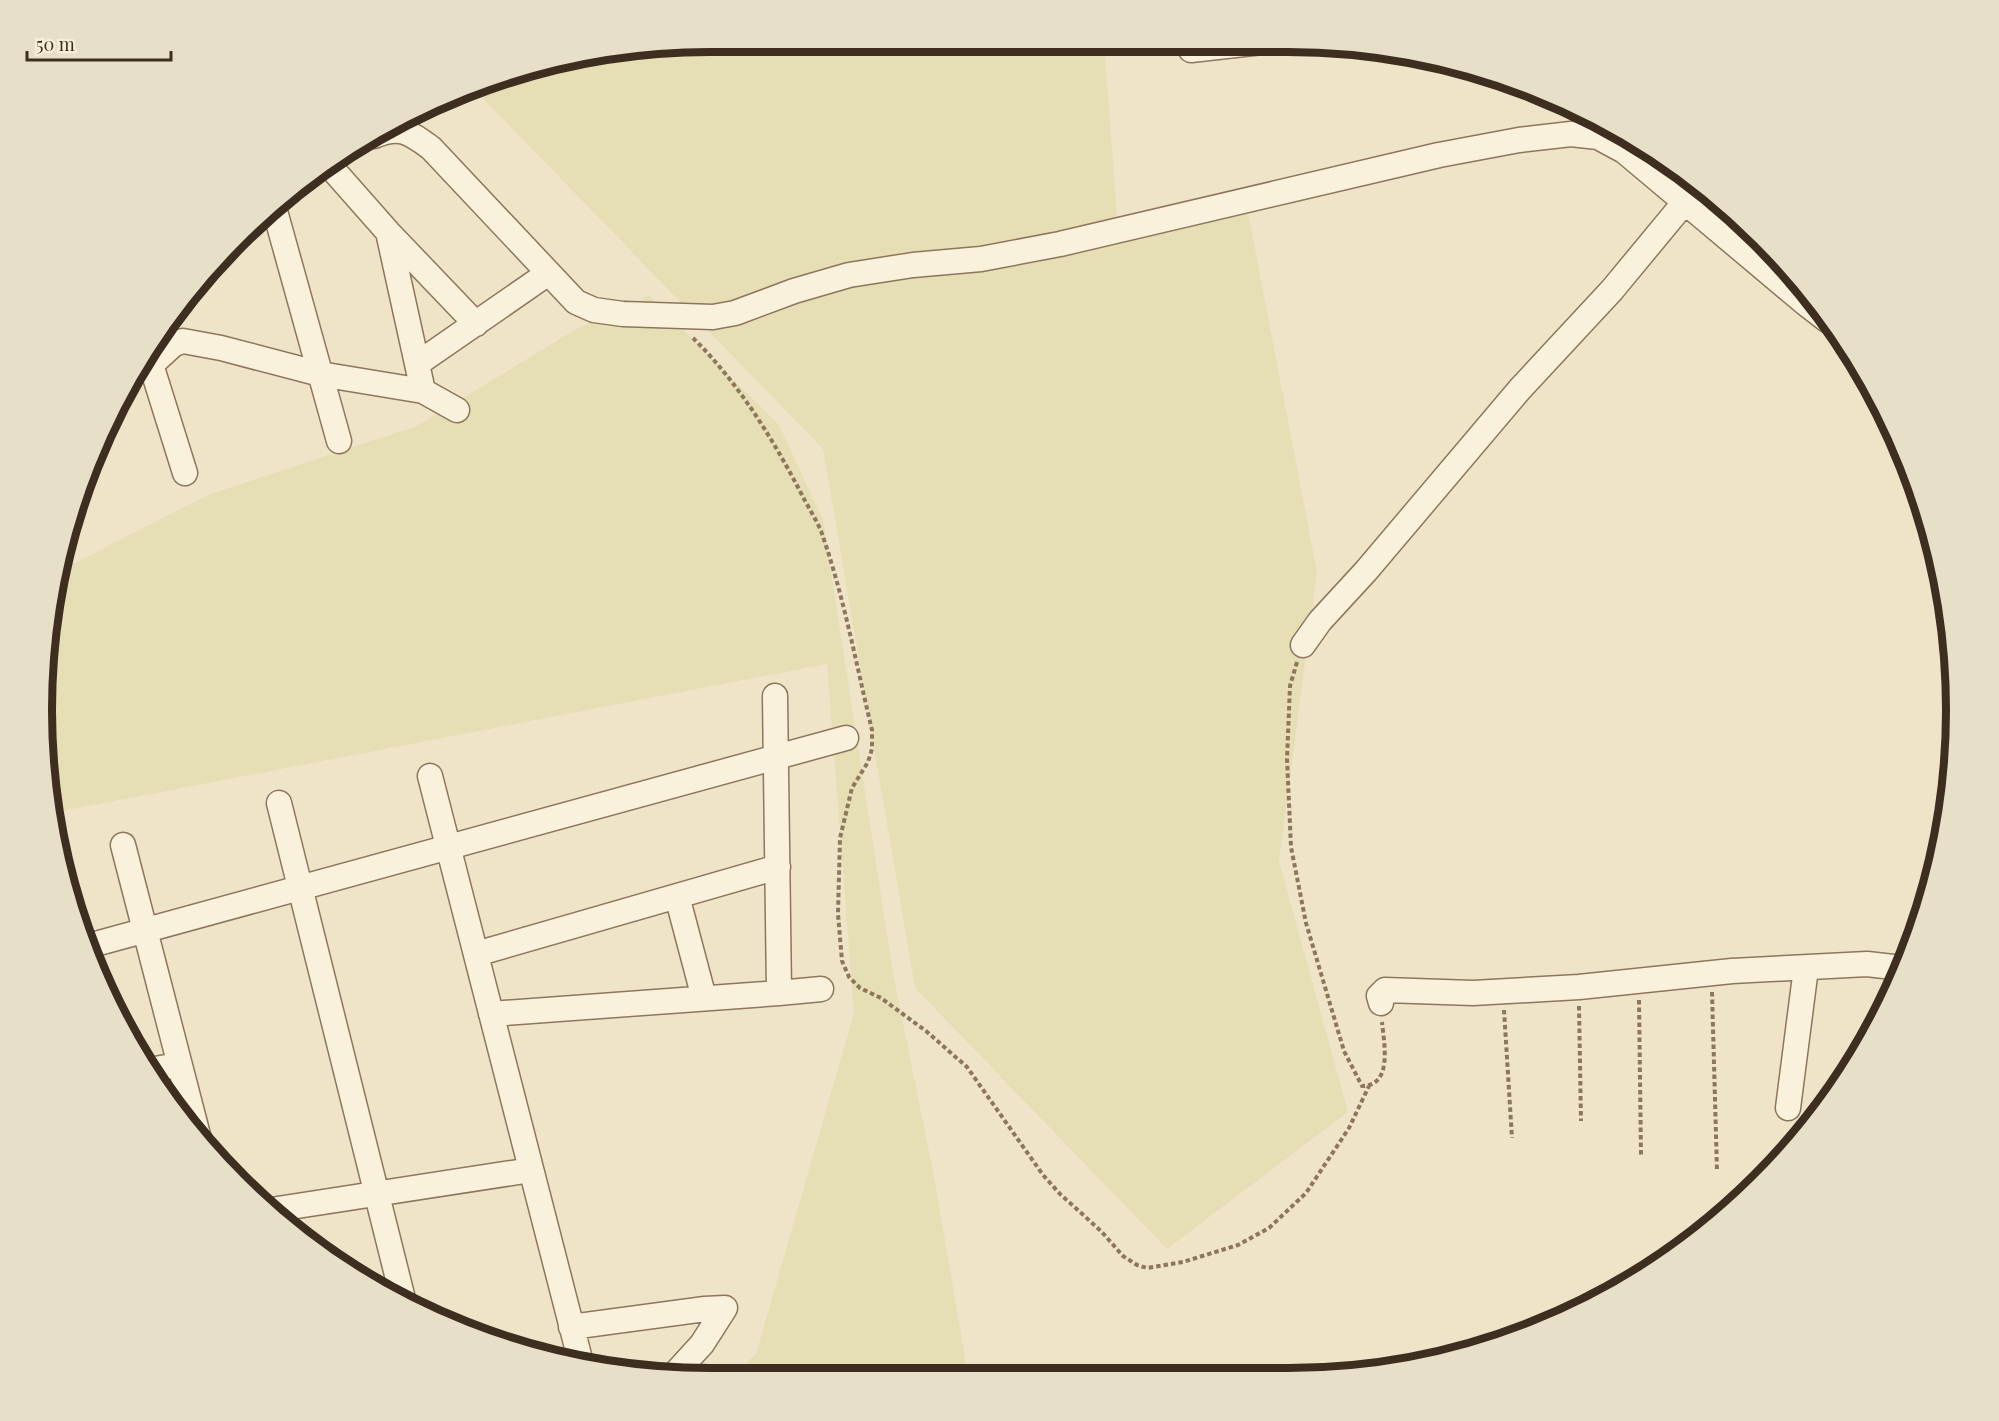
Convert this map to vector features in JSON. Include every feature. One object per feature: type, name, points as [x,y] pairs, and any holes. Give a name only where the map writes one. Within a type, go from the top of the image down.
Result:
[{"type":"street","points":[[401,130],[431,148],[547,274],[576,302],[594,310],[623,314],[666,317],[735,313],[794,291],[849,275],[913,265],[981,259],[1060,244],[1439,155],[1519,140],[1571,134],[1598,137],[1692,194],[1791,286]]},
{"type":"street","points":[[334,171],[388,232],[476,324]]},
{"type":"street","points":[[1303,645],[1320,621],[1366,571],[1521,388],[1612,290],[1692,194]]},
{"type":"street","points":[[277,216],[339,441]]},
{"type":"street","points":[[388,232],[423,391]]},
{"type":"street","points":[[417,364],[547,274]]},
{"type":"street","points":[[155,358],[174,344],[183,341],[221,348],[320,374],[423,391],[457,410]]},
{"type":"street","points":[[149,369],[184,473]]},
{"type":"street","points":[[775,696],[779,993]]},
{"type":"street","points":[[96,944],[846,738]]},
{"type":"street","points":[[430,776],[579,1355]]},
{"type":"street","points":[[279,802],[401,1291]]},
{"type":"street","points":[[123,845],[193,1117]]},
{"type":"street","points":[[476,954],[778,867]]},
{"type":"street","points":[[677,896],[704,998]]},
{"type":"street","points":[[1381,1003],[1379,996],[1385,990],[1502,992],[1712,974],[1867,964],[1894,967]]},
{"type":"street","points":[[1788,1108],[1806,968]]},
{"type":"street","points":[[491,1014],[821,989]]},
{"type":"street","points":[[158,1068],[180,1065]]},
{"type":"street","points":[[281,1208],[531,1170]]},
{"type":"street","points":[[571,1326],[725,1308],[702,1344],[681,1367]]},
{"type":"path","points":[[666,317],[690,335],[716,361],[755,416],[792,475],[820,528],[837,580],[872,730],[872,749],[868,762],[852,788],[840,838],[838,914],[842,961],[849,977],[860,988],[881,998],[926,1031],[967,1067],[1043,1175],[1060,1194],[1101,1231],[1123,1256],[1137,1266],[1147,1268],[1183,1262],[1238,1245],[1269,1228],[1306,1193],[1349,1128],[1369,1086],[1379,1078],[1385,1061],[1381,1003]]},
{"type":"path","points":[[1303,645],[1290,686],[1287,759],[1291,847],[1306,923],[1344,1052],[1362,1086],[1369,1086]]},
{"type":"path","points":[[1712,974],[1717,1171]]},
{"type":"path","points":[[1639,981],[1641,1155]]},
{"type":"path","points":[[1578,987],[1581,1121]]},
{"type":"path","points":[[1502,992],[1512,1138]]},
{"type":"shaded area","points":[[1105,53],[1118,229],[1247,207],[1317,572],[1279,861],[1348,1112],[1167,1249],[915,988],[823,449],[480,95],[540,75],[582,65],[667,54]]},
{"type":"shaded area","points":[[649,296],[779,425],[823,520],[893,973],[936,1187],[967,1368],[741,1368],[756,1354],[854,1013],[827,664],[61,811],[52,710],[58,625],[69,564],[208,495],[417,426],[578,328]]}]
